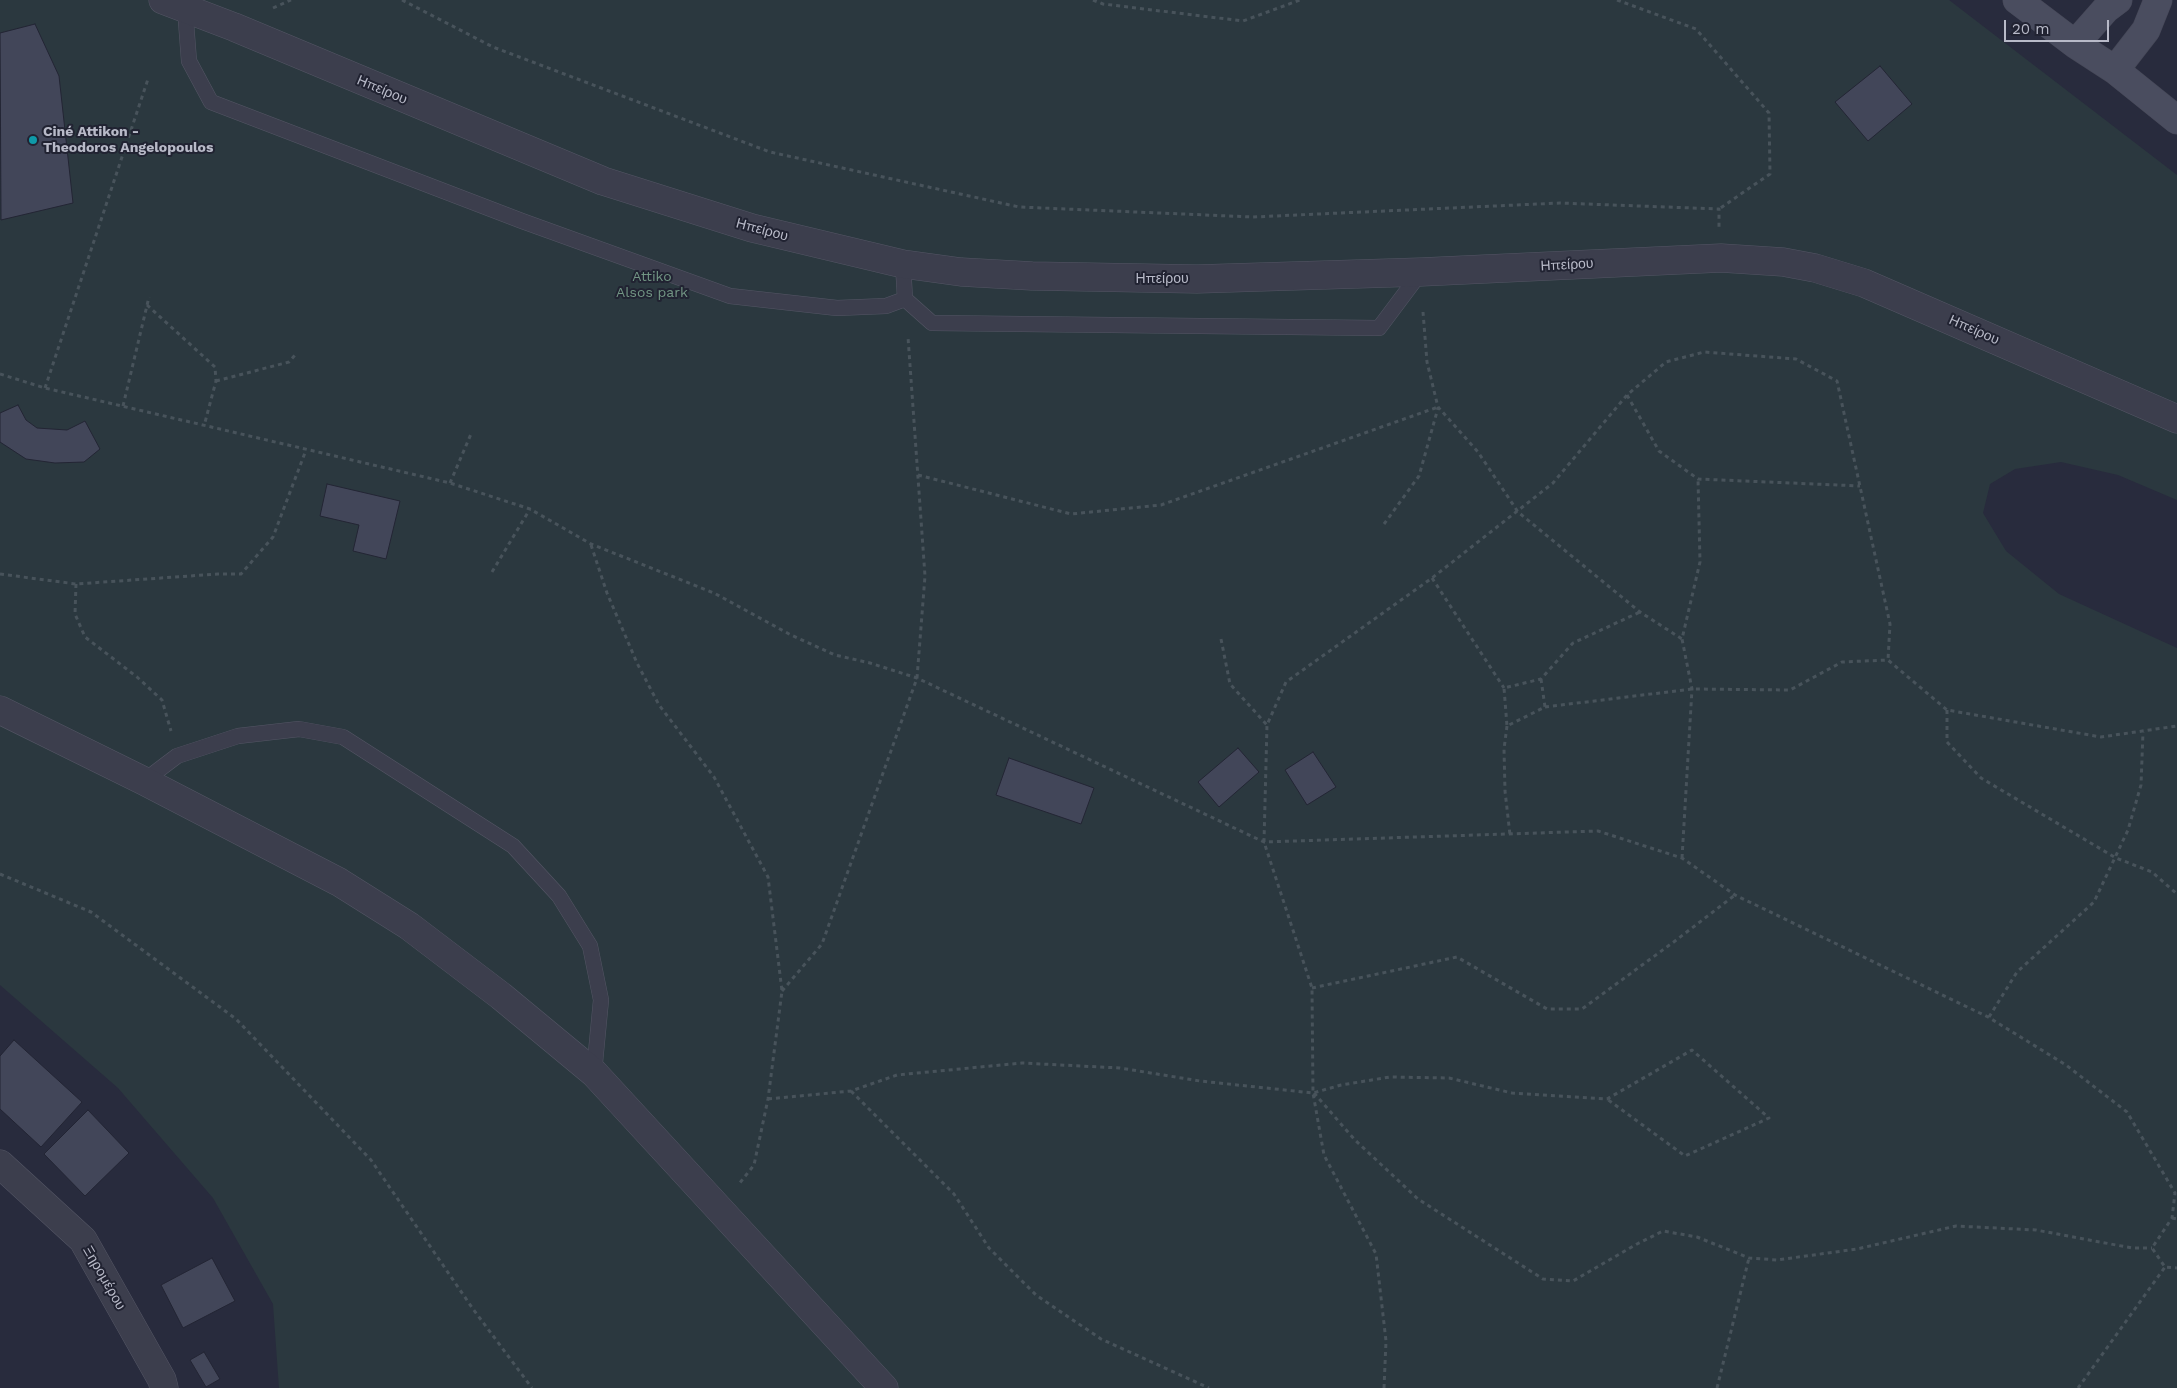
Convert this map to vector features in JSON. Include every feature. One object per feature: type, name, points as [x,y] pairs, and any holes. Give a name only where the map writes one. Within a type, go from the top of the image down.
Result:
[{"type":"street","points":[[2017,0],[2075,44],[2115,70],[2177,120]]},
{"type":"street","points":[[2075,44],[2106,9],[2118,0]]},
{"type":"street","points":[[2115,70],[2146,30],[2158,0]]},
{"type":"street","name":"Ηπείρου","points":[[174,5],[234,27],[602,180],[752,228],[903,264],[961,272],[1088,279],[1197,279],[1421,272],[1720,258],[1784,262],[1815,268],[1864,284],[2177,419]]},
{"type":"street","points":[[0,710],[144,781],[339,882],[409,926],[501,996],[594,1073],[884,1388]]},
{"type":"street","name":"Ξηρομέρου","points":[[0,1164],[83,1240],[162,1380],[164,1388]]},
{"type":"lane","points":[[174,5],[189,61],[211,102],[522,221],[730,296],[837,308],[886,306],[905,299]]},
{"type":"lane","points":[[903,264],[905,299],[932,323],[1379,328],[1421,272]]},
{"type":"lane","points":[[144,781],[177,756],[238,736],[299,728],[343,737],[513,846],[559,896],[590,946],[601,1000],[594,1073]]},
{"type":"path","points":[[402,0],[493,47],[770,152],[1018,207],[1253,217],[1560,203],[1719,209],[1770,174],[1769,113],[1696,29],[1617,0]]},
{"type":"path","points":[[1092,0],[1103,4],[1242,21],[1300,0]]},
{"type":"path","points":[[45,388],[148,79]]},
{"type":"path","points":[[1719,209],[1720,258]]},
{"type":"path","points":[[1421,272],[1427,362],[1438,408],[1478,452],[1518,512],[1640,612],[1682,639]]},
{"type":"path","points":[[123,406],[149,297]]},
{"type":"path","points":[[782,991],[822,944],[917,678],[925,576],[905,299]]},
{"type":"path","points":[[147,305],[215,366],[216,380],[204,426]]},
{"type":"path","points":[[1384,1388],[1386,1342],[1376,1254],[1324,1155],[1313,1093],[1312,988],[1264,842],[1267,725],[1286,682],[1432,578],[1554,484],[1627,395],[1666,362],[1704,352],[1796,360],[1837,380],[1890,624],[1888,660]]},
{"type":"path","points":[[216,380],[289,362],[296,354]]},
{"type":"path","points":[[0,374],[45,388],[450,484],[530,509],[591,544],[714,593],[791,635],[835,655],[870,663],[917,678],[1264,842],[1598,831],[1682,858],[1735,895],[1988,1017],[2066,1065],[2127,1112],[2175,1193],[2172,1218],[2152,1248]]},
{"type":"path","points":[[1627,395],[1659,451],[1698,479],[1860,486]]},
{"type":"path","points":[[918,475],[1071,514],[1161,504],[1438,408]]},
{"type":"path","points":[[1384,524],[1419,476],[1438,408]]},
{"type":"path","points":[[450,484],[471,434]]},
{"type":"path","points":[[0,574],[76,584],[241,574],[273,537],[306,450]]},
{"type":"path","points":[[1682,858],[1692,689],[1682,639],[1700,562],[1698,479]]},
{"type":"path","points":[[492,572],[530,509]]},
{"type":"path","points":[[591,544],[607,593],[637,663],[658,705],[714,777],[768,877],[782,991],[768,1099],[754,1165],[720,1208]]},
{"type":"path","points":[[1432,578],[1504,688],[1507,726],[1504,749],[1505,791],[1510,835]]},
{"type":"path","points":[[76,584],[76,614],[85,637],[137,677],[162,700],[177,756]]},
{"type":"path","points":[[1504,688],[1540,679],[1573,642],[1640,612]]},
{"type":"path","points":[[1221,639],[1230,684],[1267,725]]},
{"type":"path","points":[[1507,726],[1545,708],[1692,689],[1790,690],[1842,662],[1888,660],[1947,710],[2101,737],[2177,726]]},
{"type":"path","points":[[1540,679],[1545,708]]},
{"type":"path","points":[[1947,710],[1947,742],[1981,778],[2116,858],[2152,872],[2177,894]]},
{"type":"path","points":[[1988,1017],[2017,972],[2094,902],[2128,830],[2141,785],[2143,732]]},
{"type":"path","points":[[0,874],[91,912],[236,1019],[371,1160],[473,1309],[532,1388]]},
{"type":"path","points":[[1312,988],[1457,957],[1547,1009],[1582,1009],[1735,895]]},
{"type":"path","points":[[768,1099],[851,1091],[897,1075],[1022,1063],[1120,1068],[1200,1081],[1313,1093],[1341,1085],[1390,1076],[1449,1078],[1512,1094],[1607,1099],[1692,1050],[1769,1118],[1685,1156],[1607,1099]]},
{"type":"path","points":[[851,1091],[954,1194],[989,1248],[1036,1295],[1101,1338],[1208,1388]]},
{"type":"path","points":[[1313,1093],[1354,1140],[1418,1199],[1543,1280],[1573,1281],[1637,1244],[1663,1232],[1697,1237],[1749,1258],[1776,1260],[1857,1249],[1956,1226],[2036,1230],[2132,1248],[2152,1248]]},
{"type":"path","points":[[2172,1218],[2177,1219]]},
{"type":"path","points":[[2152,1248],[2165,1267]]},
{"type":"path","points":[[1717,1388],[1749,1258]]},
{"type":"path","points":[[2165,1267],[2177,1268]]},
{"type":"path","points":[[2078,1388],[2165,1267]]},
{"type":"green space","name":"Attiko Alsos park","points":[[0,0],[1949,0],[2177,175],[2177,500],[2118,475],[2061,462],[2015,469],[1990,484],[1983,513],[2006,551],[2059,594],[2177,648],[2177,1388],[279,1388],[273,1304],[213,1198],[118,1088],[0,985]]},
{"type":"building","name":"Ciné Attikon - Theodoros Angelopoulos","points":[[35,24],[59,76],[73,203],[1,220],[0,33]]},
{"type":"building","points":[[1880,66],[1912,104],[1868,141],[1835,102]]},
{"type":"building","points":[[18,405],[26,420],[37,428],[67,430],[85,421],[100,449],[84,462],[55,463],[26,459],[0,442],[0,413]]},
{"type":"building","points":[[327,484],[400,501],[386,559],[353,551],[359,525],[320,516]]},
{"type":"building","points":[[1238,748],[1259,772],[1219,807],[1198,782]]},
{"type":"building","points":[[1313,752],[1336,787],[1307,805],[1285,770]]},
{"type":"building","points":[[1009,758],[1094,788],[1081,824],[996,795]]},
{"type":"building","points":[[14,1040],[82,1102],[41,1147],[0,1109],[0,1056]]},
{"type":"building","points":[[88,1110],[129,1153],[85,1196],[44,1154]]},
{"type":"building","points":[[212,1258],[235,1301],[183,1328],[161,1285]]},
{"type":"building","points":[[204,1352],[220,1379],[206,1387],[190,1360]]},
{"type":"place","name":"Ciné Attikon - Theodoros Angelopoulos","points":[[33,140]]}]
